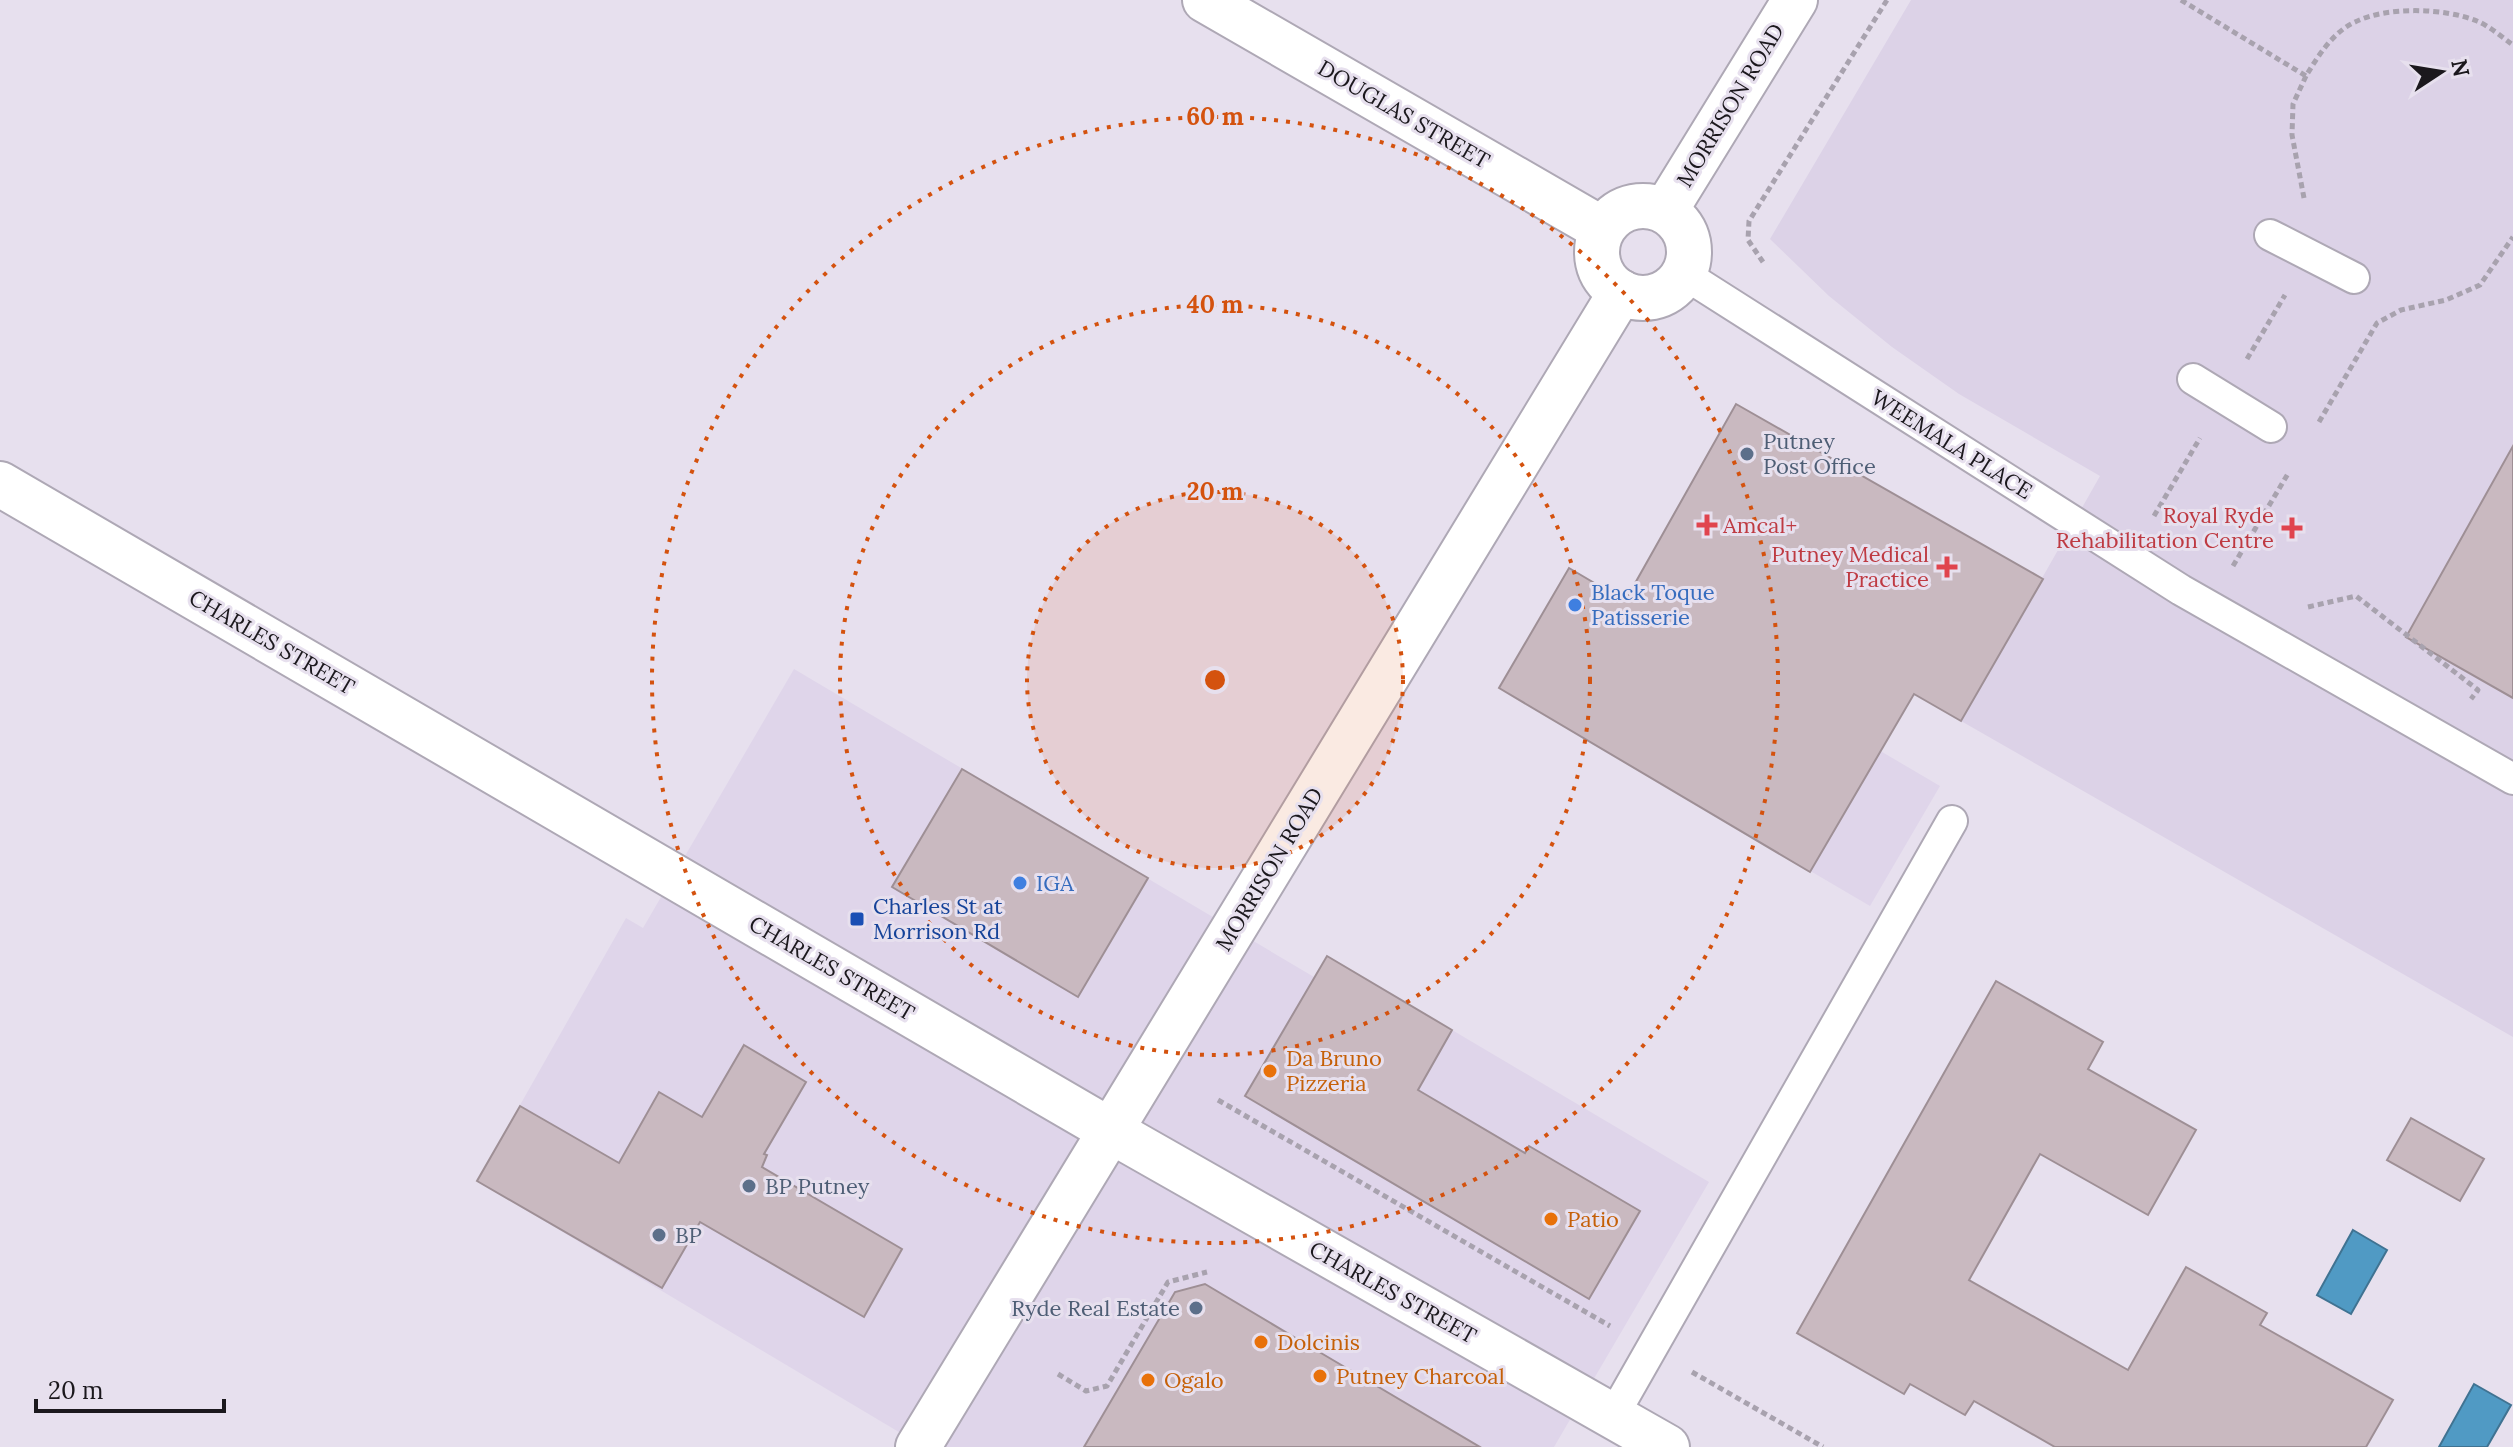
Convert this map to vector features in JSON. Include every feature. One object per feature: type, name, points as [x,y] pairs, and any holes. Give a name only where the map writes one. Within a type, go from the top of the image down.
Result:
[{"type":"street","name":"DOUGLAS STREET","points":[[1205,0],[1602,229]]},
{"type":"street","name":"MORRISON ROAD","points":[[1665,211],[1795,0]]},
{"type":"street","points":[[1648,205],[1665,211],[1680,222],[1688,238],[1690,256],[1684,274],[1672,288],[1657,296],[1638,298],[1621,292],[1607,281],[1598,264],[1602,229],[1614,215],[1631,207],[1648,205]]},
{"type":"street","name":"MORRISON ROAD","points":[[918,1447],[1621,292]]},
{"type":"street","name":"CHARLES STREET","points":[[0,484],[1111,1131],[1667,1447]]},
{"type":"lane","points":[[2270,235],[2354,278]]},
{"type":"lane","name":"WEEMALA PLACE","points":[[1684,274],[2181,590],[2513,779]]},
{"type":"lane","points":[[2193,379],[2271,427]]},
{"type":"lane","points":[[1613,1416],[1952,821]]},
{"type":"path","points":[[1770,268],[1759,259],[1748,240],[1749,221],[1887,0]]},
{"type":"path","points":[[2181,0],[2306,76]]},
{"type":"path","points":[[2307,209],[2292,135],[2293,104],[2322,49],[2355,22],[2388,13],[2433,10],[2478,21],[2513,45]]},
{"type":"path","points":[[2313,432],[2377,323],[2401,310],[2446,300],[2480,285],[2513,237]]},
{"type":"path","points":[[2244,363],[2291,284]]},
{"type":"path","points":[[2164,527],[2152,518],[2200,437]]},
{"type":"path","points":[[2233,567],[2297,459]]},
{"type":"path","points":[[2222,562],[2242,573]]},
{"type":"path","points":[[2299,609],[2356,596],[2478,690],[2464,710]]},
{"type":"path","points":[[1218,1100],[1823,1447]]},
{"type":"path","points":[[1058,1374],[1086,1391],[1107,1386],[1168,1282],[1207,1272]]},
{"type":"shaded area","name":"Royal Ryde Rehabilitation Centre","points":[[1911,0],[2513,0],[2513,1037],[1961,721],[2100,476],[1959,394],[1892,347],[1829,296],[1770,239]]},
{"type":"shaded area","points":[[1569,568],[1940,786],[1870,906],[1499,688]]},
{"type":"shaded area","points":[[794,669],[1314,977],[1327,956],[1709,1182],[1554,1447],[924,1447],[477,1181],[626,918],[643,928]]},
{"type":"water","points":[[2353,1230],[2387,1250],[2351,1314],[2317,1295]]},
{"type":"water","points":[[2474,1384],[2511,1405],[2487,1447],[2439,1447]]},
{"type":"building","points":[[1736,404],[2043,579],[1961,721],[1914,694],[1810,872],[1499,688],[1569,568],[1625,601]]},
{"type":"building","points":[[2513,446],[2513,698],[2406,637]]},
{"type":"building","name":"IGA","points":[[962,769],[1148,878],[1078,997],[892,887]]},
{"type":"building","points":[[1327,956],[1452,1030],[1418,1090],[1525,1153],[1529,1146],[1640,1211],[1589,1299],[1245,1096]]},
{"type":"building","points":[[1996,981],[2103,1042],[2088,1069],[2196,1130],[2148,1215],[2040,1154],[1969,1280],[2128,1370],[2186,1267],[2267,1313],[2260,1325],[2393,1400],[2366,1447],[2055,1447],[1974,1401],[1965,1415],[1910,1384],[1904,1394],[1797,1333]]},
{"type":"building","points":[[744,1045],[806,1082],[764,1154],[767,1155],[762,1167],[902,1249],[864,1317],[700,1222],[662,1288],[477,1181],[520,1106],[619,1163],[659,1092],[702,1117]]},
{"type":"building","points":[[2411,1118],[2484,1159],[2460,1201],[2387,1160]]},
{"type":"building","points":[[1205,1284],[1480,1447],[1084,1447],[1175,1292]]},
{"type":"place","name":"Putney Post Office","points":[[1747,454]]},
{"type":"place","name":"Amcal+","points":[[1707,525]]},
{"type":"place","name":"Royal Ryde Rehabilitation Centre","points":[[2292,528]]},
{"type":"place","name":"Putney Medical Practice","points":[[1947,567]]},
{"type":"place","name":"Black Toque Patisserie","points":[[1575,605]]},
{"type":"place","name":"IGA","points":[[1020,883]]},
{"type":"place","name":"Charles St at Morrison Rd","points":[[857,919]]},
{"type":"place","name":"Da Bruno Pizzeria","points":[[1270,1071]]},
{"type":"place","name":"BP Putney","points":[[749,1186]]},
{"type":"place","name":"Patio","points":[[1551,1219]]},
{"type":"place","name":"BP","points":[[659,1235]]},
{"type":"place","name":"Ryde Real Estate","points":[[1196,1308]]},
{"type":"place","name":"Dolcinis","points":[[1261,1342]]},
{"type":"place","name":"Putney Charcoal","points":[[1320,1376]]},
{"type":"place","name":"Ogalo","points":[[1148,1380]]}]
